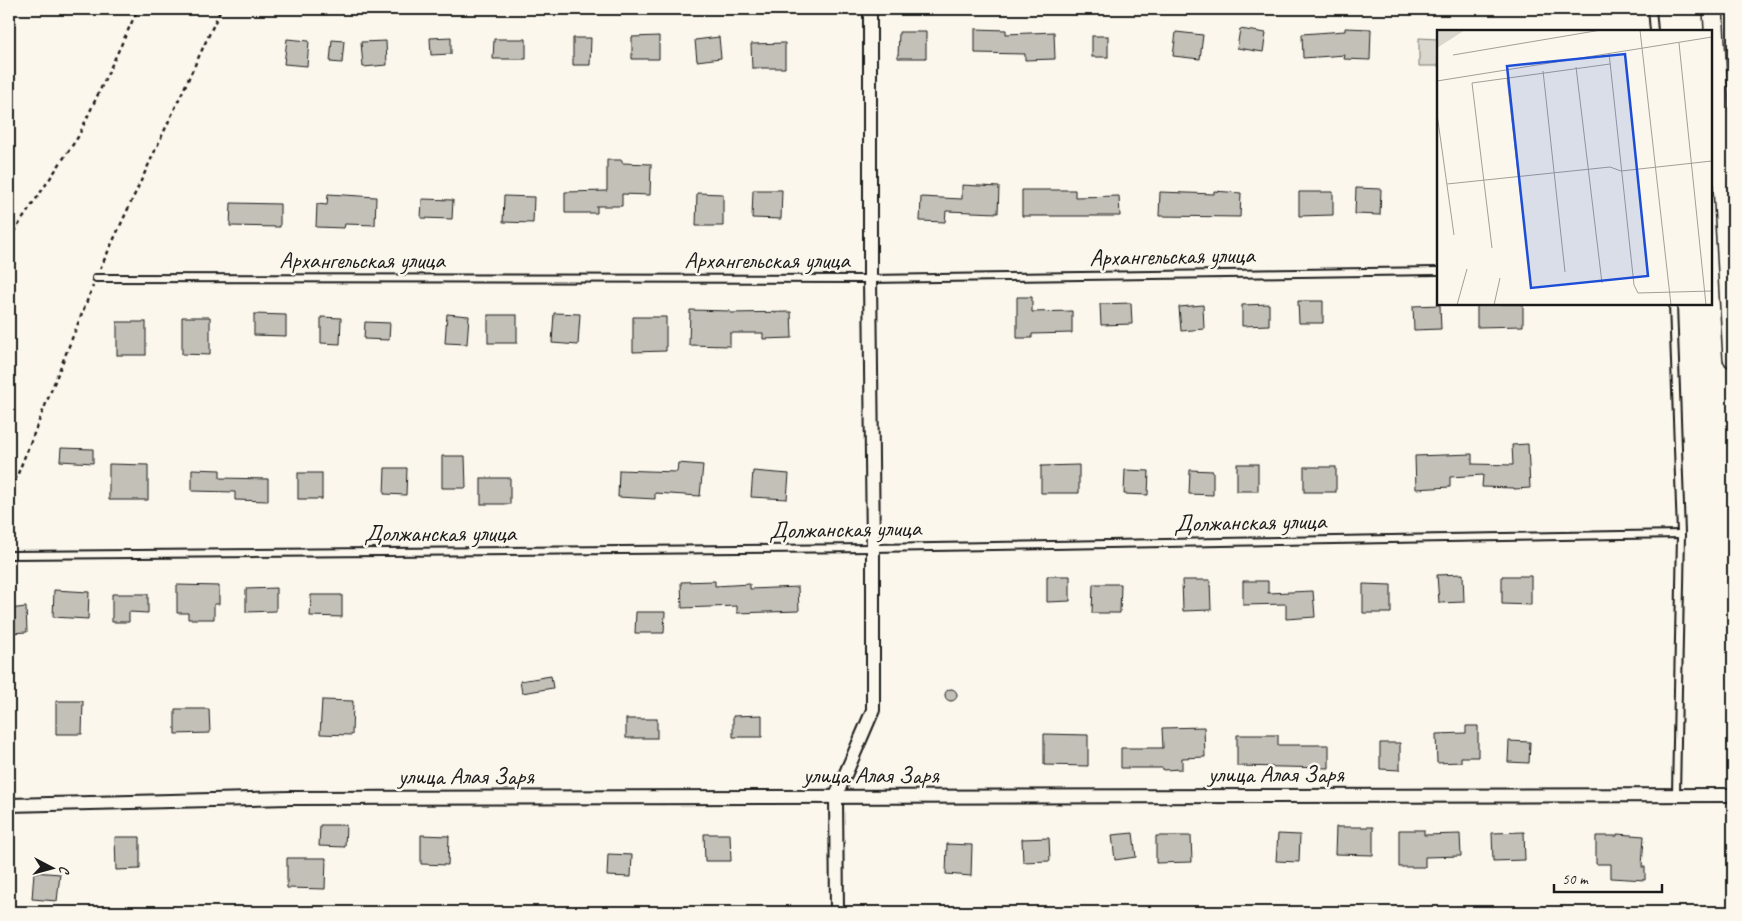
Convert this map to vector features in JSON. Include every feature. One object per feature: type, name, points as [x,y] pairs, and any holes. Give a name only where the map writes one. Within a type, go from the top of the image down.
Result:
[{"type":"main road","points":[[1713,9],[1733,358]]},
{"type":"street","points":[[837,912],[836,796],[873,710],[874,548],[870,279],[870,9]]},
{"type":"street","name":"улица Алая Заря","points":[[9,805],[290,798],[1733,794]]},
{"type":"lane","points":[[1652,9],[1654,30]]},
{"type":"lane","name":"Архангельская улица","points":[[96,278],[870,279],[1437,272]]},
{"type":"lane","points":[[1673,305],[1681,534],[1676,794]]},
{"type":"lane","name":"Должанская улица","points":[[9,555],[874,548],[1681,534]]},
{"type":"path","points":[[9,239],[78,137],[138,9]]},
{"type":"path","points":[[9,496],[96,278],[221,9]]},
{"type":"shaded area","points":[[1419,38],[1437,39],[1437,66],[1419,66]]},
{"type":"building","points":[[1345,28],[1371,29],[1370,60],[1344,59],[1345,55],[1303,58],[1302,34],[1345,31]]},
{"type":"building","points":[[975,29],[1006,30],[1006,34],[1054,32],[1055,59],[1025,60],[1025,54],[975,53]]},
{"type":"building","points":[[1240,29],[1266,33],[1263,52],[1237,48]]},
{"type":"building","points":[[899,32],[926,32],[926,58],[898,58]]},
{"type":"building","points":[[1176,32],[1203,35],[1200,59],[1173,56]]},
{"type":"building","points":[[659,36],[659,59],[632,59],[632,37]]},
{"type":"building","points":[[1092,36],[1108,36],[1108,57],[1092,57]]},
{"type":"building","points":[[451,37],[451,54],[431,55],[430,38]]},
{"type":"building","points":[[719,37],[721,58],[697,61],[695,40]]},
{"type":"building","points":[[573,38],[591,38],[590,65],[573,65]]},
{"type":"building","points":[[287,39],[309,41],[307,66],[284,64]]},
{"type":"building","points":[[494,39],[526,39],[526,59],[493,59]]},
{"type":"building","points":[[332,40],[344,41],[342,63],[330,62]]},
{"type":"building","points":[[386,41],[387,65],[363,67],[361,42]]},
{"type":"building","points":[[785,43],[785,68],[752,68],[751,44]]},
{"type":"building","points":[[607,160],[622,160],[622,163],[651,164],[650,195],[622,194],[622,206],[597,206],[597,213],[565,213],[565,192],[607,191]]},
{"type":"building","points":[[962,185],[999,187],[998,213],[946,211],[945,222],[920,221],[921,197],[962,199]]},
{"type":"building","points":[[1356,188],[1381,189],[1380,215],[1355,214]]},
{"type":"building","points":[[753,190],[782,190],[781,219],[752,218]]},
{"type":"building","points":[[1022,190],[1075,190],[1075,197],[1119,196],[1120,216],[1022,216]]},
{"type":"building","points":[[1214,191],[1241,193],[1240,217],[1159,216],[1160,192],[1214,194]]},
{"type":"building","points":[[1299,192],[1333,192],[1333,215],[1299,216]]},
{"type":"building","points":[[697,193],[723,194],[723,226],[696,226]]},
{"type":"building","points":[[328,194],[376,197],[375,225],[345,224],[344,228],[316,227],[317,204],[327,205]]},
{"type":"building","points":[[504,196],[534,197],[533,223],[503,222]]},
{"type":"building","points":[[422,199],[453,200],[452,219],[421,218]]},
{"type":"building","points":[[231,203],[280,204],[280,227],[230,226]]},
{"type":"building","points":[[1017,297],[1032,297],[1032,312],[1072,311],[1072,333],[1032,334],[1032,338],[1017,338]]},
{"type":"building","points":[[1298,301],[1323,301],[1323,323],[1299,323]]},
{"type":"building","points":[[1131,303],[1132,324],[1101,325],[1100,304]]},
{"type":"building","points":[[1269,304],[1269,325],[1242,326],[1242,305]]},
{"type":"building","points":[[1203,305],[1204,329],[1181,331],[1179,307]]},
{"type":"building","points":[[1440,305],[1441,329],[1414,330],[1413,306]]},
{"type":"building","points":[[1477,305],[1523,305],[1523,326],[1477,327]]},
{"type":"building","points":[[690,310],[730,311],[730,313],[791,312],[792,338],[763,339],[763,333],[730,333],[730,346],[689,345]]},
{"type":"building","points":[[554,313],[580,314],[578,345],[552,343]]},
{"type":"building","points":[[254,314],[286,315],[286,336],[254,335]]},
{"type":"building","points":[[447,314],[469,316],[467,344],[445,343]]},
{"type":"building","points":[[488,315],[517,315],[517,343],[488,343]]},
{"type":"building","points":[[182,317],[210,317],[210,355],[182,354]]},
{"type":"building","points":[[321,317],[341,318],[340,344],[321,343]]},
{"type":"building","points":[[633,317],[666,317],[666,351],[633,352]]},
{"type":"building","points":[[117,322],[146,322],[146,355],[117,355]]},
{"type":"building","points":[[365,322],[390,323],[389,340],[364,339]]},
{"type":"building","points":[[1528,444],[1530,488],[1482,487],[1483,475],[1450,477],[1450,487],[1416,489],[1415,456],[1472,454],[1472,464],[1513,465],[1512,445]]},
{"type":"building","points":[[61,448],[93,449],[93,463],[60,461]]},
{"type":"building","points":[[442,456],[465,456],[466,488],[442,488]]},
{"type":"building","points":[[678,463],[703,465],[700,496],[655,493],[655,499],[618,497],[619,470],[677,472]]},
{"type":"building","points":[[109,464],[148,465],[148,500],[109,500]]},
{"type":"building","points":[[1237,464],[1258,464],[1258,491],[1237,491]]},
{"type":"building","points":[[1079,465],[1079,493],[1041,493],[1041,466]]},
{"type":"building","points":[[1304,467],[1336,467],[1336,492],[1304,492]]},
{"type":"building","points":[[385,468],[407,468],[406,495],[384,494]]},
{"type":"building","points":[[192,469],[220,470],[220,478],[268,479],[268,501],[235,500],[235,492],[192,491]]},
{"type":"building","points":[[1125,470],[1149,471],[1148,495],[1124,494]]},
{"type":"building","points":[[1190,470],[1213,471],[1213,495],[1189,494]]},
{"type":"building","points":[[753,471],[789,474],[787,499],[751,497]]},
{"type":"building","points":[[298,473],[322,473],[322,499],[298,499]]},
{"type":"building","points":[[481,478],[510,478],[510,504],[481,504]]},
{"type":"building","points":[[1463,574],[1464,602],[1439,603],[1437,575]]},
{"type":"building","points":[[1047,576],[1070,576],[1070,601],[1047,602]]},
{"type":"building","points":[[1502,576],[1531,576],[1531,605],[1502,604]]},
{"type":"building","points":[[1182,580],[1210,580],[1211,610],[1183,611]]},
{"type":"building","points":[[715,581],[715,586],[750,584],[750,589],[798,587],[799,611],[737,613],[737,606],[682,608],[681,582]]},
{"type":"building","points":[[1243,581],[1268,581],[1268,593],[1313,591],[1315,617],[1286,619],[1286,604],[1243,605]]},
{"type":"building","points":[[1093,584],[1121,584],[1120,613],[1092,613]]},
{"type":"building","points":[[1363,584],[1391,585],[1391,613],[1363,613]]},
{"type":"building","points":[[177,585],[219,586],[219,604],[214,604],[214,619],[188,619],[188,613],[177,613]]},
{"type":"building","points":[[276,588],[276,611],[246,612],[246,589]]},
{"type":"building","points":[[54,590],[89,592],[88,619],[53,617]]},
{"type":"building","points":[[112,594],[148,594],[148,613],[129,612],[129,622],[112,622]]},
{"type":"building","points":[[311,595],[342,595],[342,617],[310,616]]},
{"type":"building","points":[[26,607],[27,632],[9,633],[9,609]]},
{"type":"building","points":[[636,612],[665,612],[664,633],[635,633]]},
{"type":"building","points":[[551,676],[553,688],[522,693],[520,681]]},
{"type":"building","points":[[951,689],[957,695],[951,701],[945,695]]},
{"type":"building","points":[[322,700],[353,701],[352,735],[320,734]]},
{"type":"building","points":[[56,701],[83,701],[82,734],[56,734]]},
{"type":"building","points":[[175,709],[209,709],[210,733],[175,734]]},
{"type":"building","points":[[762,715],[762,737],[733,737],[733,716]]},
{"type":"building","points":[[626,719],[657,719],[657,738],[626,738]]},
{"type":"building","points":[[1466,726],[1478,726],[1478,757],[1461,757],[1461,762],[1437,763],[1436,734],[1466,733]]},
{"type":"building","points":[[1204,727],[1205,757],[1182,758],[1182,769],[1121,768],[1121,748],[1163,748],[1162,728]]},
{"type":"building","points":[[1044,734],[1088,735],[1088,766],[1044,765]]},
{"type":"building","points":[[1237,735],[1278,735],[1278,745],[1329,745],[1329,768],[1237,766]]},
{"type":"building","points":[[1509,741],[1530,742],[1529,763],[1508,762]]},
{"type":"building","points":[[1380,743],[1400,743],[1400,770],[1380,769]]},
{"type":"building","points":[[320,825],[346,825],[345,847],[319,846]]},
{"type":"building","points":[[1336,827],[1373,827],[1373,855],[1335,854]]},
{"type":"building","points":[[1399,830],[1424,830],[1424,835],[1460,834],[1461,856],[1425,857],[1425,867],[1399,867]]},
{"type":"building","points":[[1524,832],[1525,860],[1493,861],[1492,833]]},
{"type":"building","points":[[1133,833],[1136,857],[1115,860],[1112,835]]},
{"type":"building","points":[[704,834],[730,834],[731,861],[705,861]]},
{"type":"building","points":[[1278,834],[1300,835],[1299,862],[1276,861]]},
{"type":"building","points":[[1617,834],[1644,836],[1642,867],[1645,867],[1645,880],[1611,878],[1611,864],[1596,864],[1596,836],[1617,836]]},
{"type":"building","points":[[421,835],[449,836],[448,865],[421,864]]},
{"type":"building","points":[[1156,836],[1191,836],[1192,862],[1156,863]]},
{"type":"building","points":[[115,837],[140,837],[140,869],[116,870]]},
{"type":"building","points":[[1049,838],[1050,861],[1023,862],[1022,839]]},
{"type":"building","points":[[947,844],[972,845],[971,876],[946,874]]},
{"type":"building","points":[[608,854],[632,855],[631,877],[607,876]]},
{"type":"building","points":[[287,858],[326,858],[325,889],[287,888]]},
{"type":"building","points":[[34,872],[60,874],[57,901],[32,899]]}]
